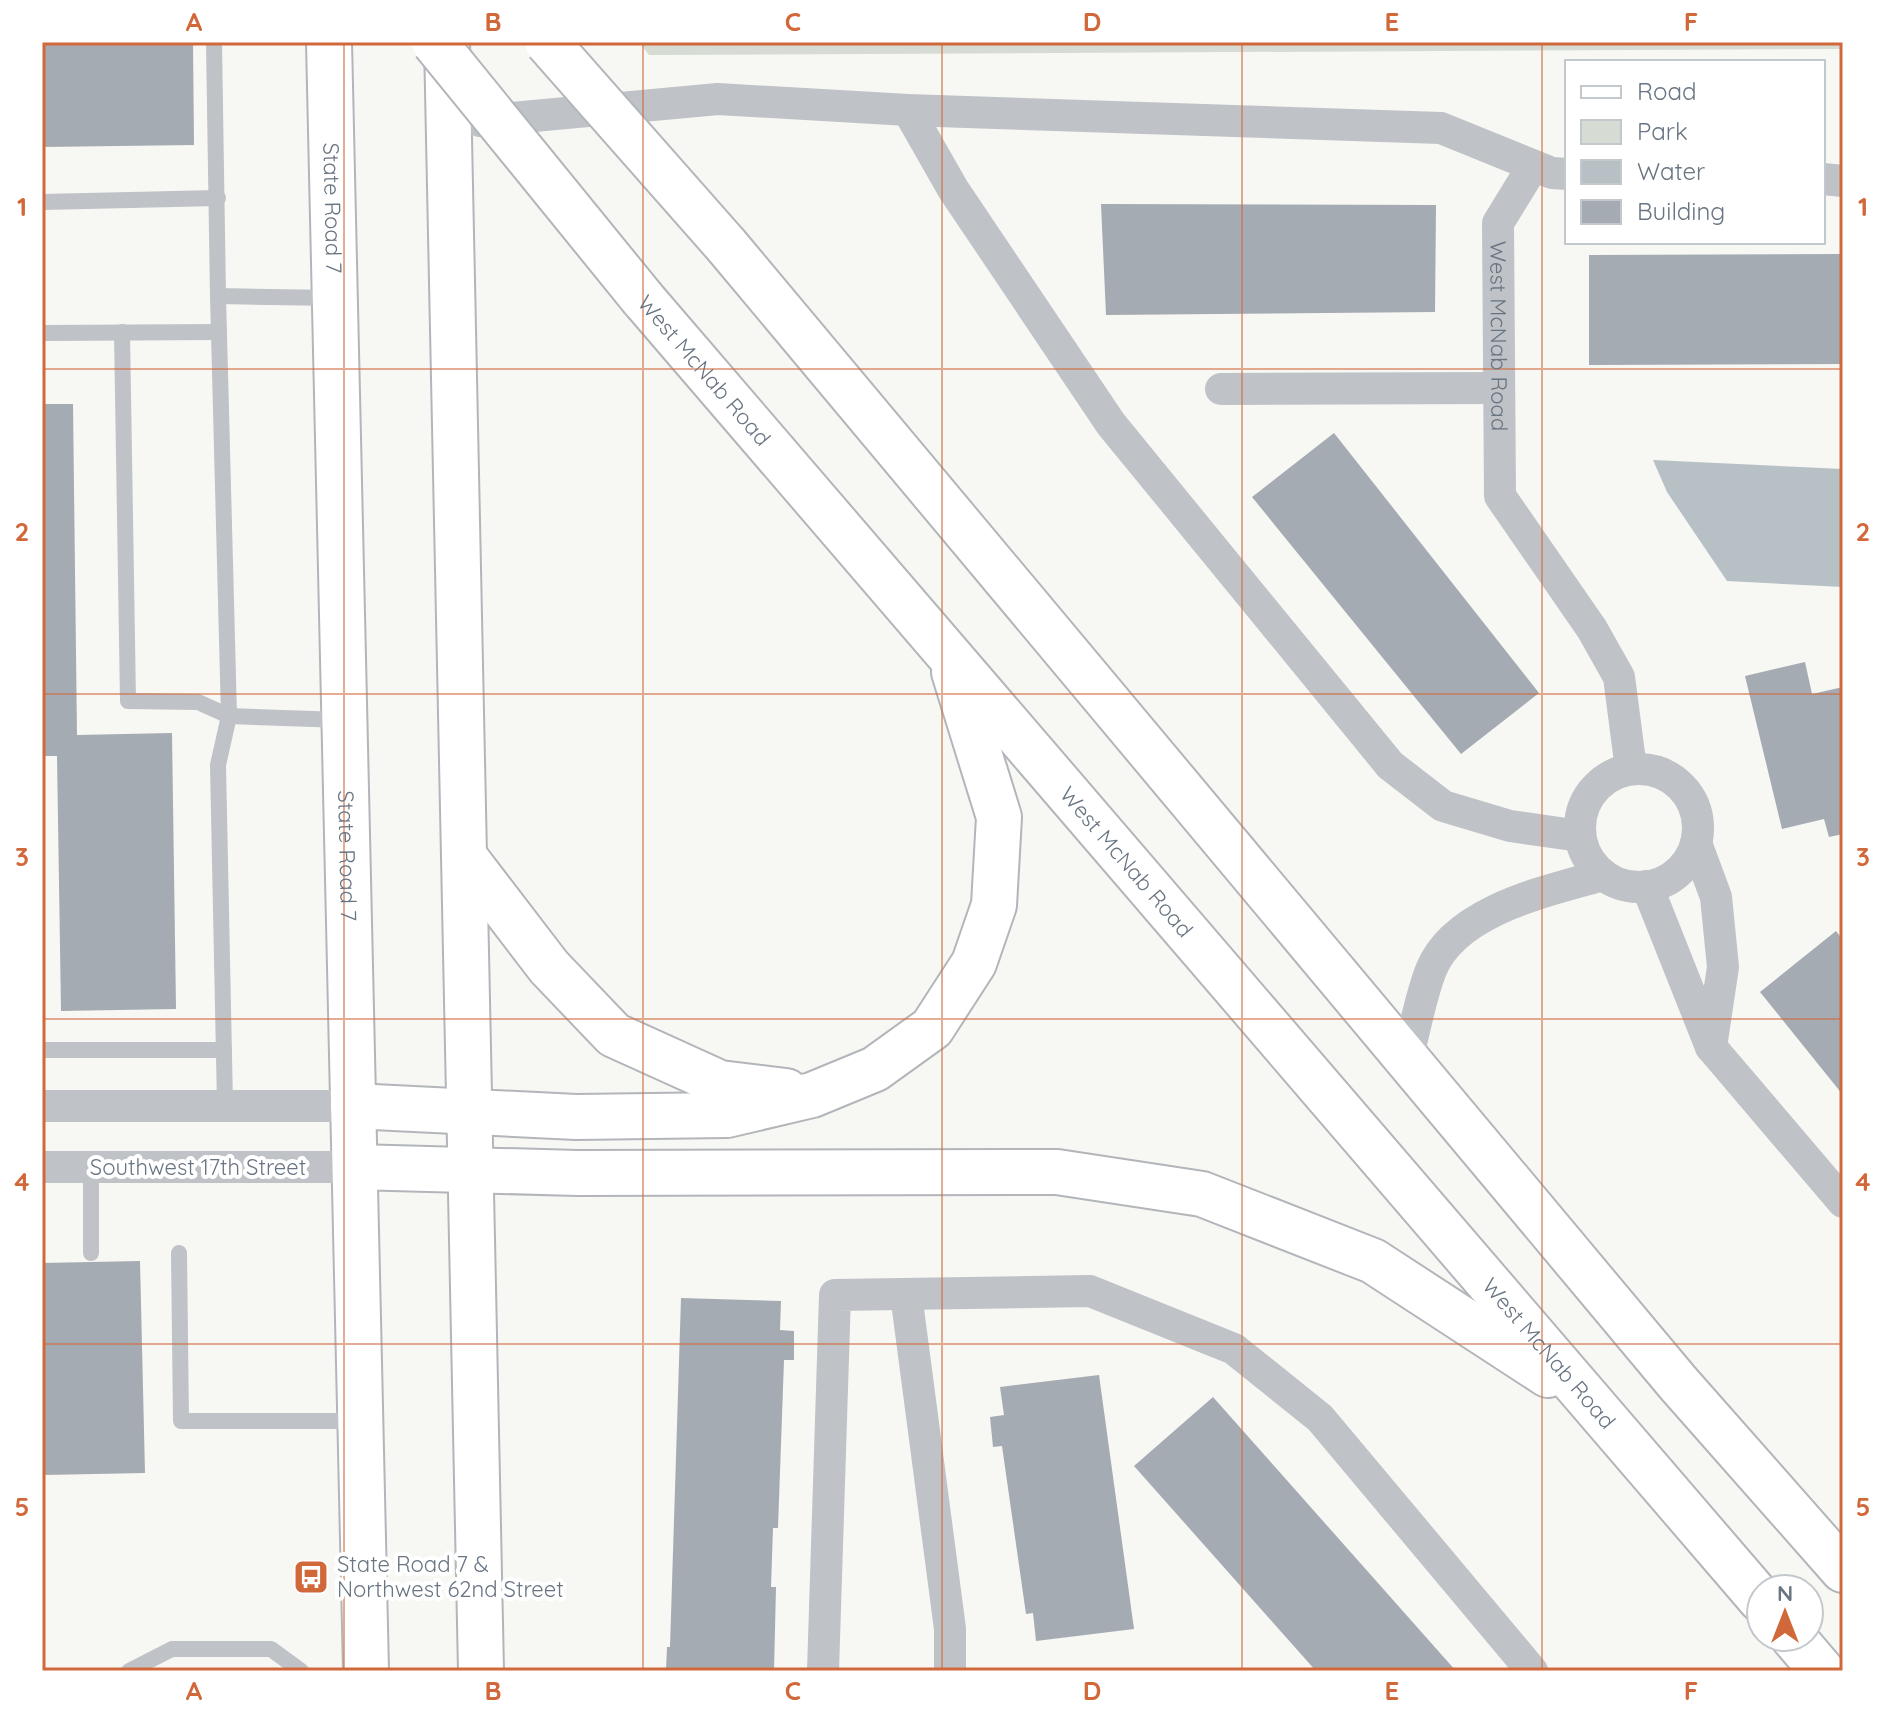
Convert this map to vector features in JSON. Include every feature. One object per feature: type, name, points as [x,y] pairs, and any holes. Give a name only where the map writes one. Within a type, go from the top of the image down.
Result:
[{"type":"main road","name":"State Road 7","points":[[329,42],[366,1671]]},
{"type":"main road","name":"West McNab Road","points":[[434,42],[643,299],[1745,1581]]},
{"type":"main road","points":[[447,42],[481,1671]]},
{"type":"main road","points":[[547,42],[726,245],[1678,1383],[1843,1570]]},
{"type":"main road","points":[[353,1106],[576,1117],[727,1115],[812,1095],[875,1069],[932,1028],[974,963],[994,905],[999,817],[948,654]]},
{"type":"main road","points":[[464,856],[549,967],[614,1035],[720,1083],[812,1095]]},
{"type":"main road","points":[[355,1167],[1057,1172],[1202,1194],[1373,1261],[1591,1402]]},
{"type":"main road","points":[[1807,1653],[1822,1671]]},
{"type":"street","points":[[449,124],[718,99],[908,110],[1441,128],[1533,166],[1565,174]]},
{"type":"street","points":[[908,110],[953,189],[1111,424],[1390,765],[1443,806],[1510,826],[1580,836]]},
{"type":"street","name":"West McNab Road","points":[[1533,166],[1498,223],[1500,496],[1592,629],[1619,677],[1631,769]]},
{"type":"street","points":[[1221,389],[1498,388]]},
{"type":"street","points":[[1631,769],[1650,770],[1669,777],[1684,789],[1694,805],[1698,824],[1696,843],[1678,872],[1647,886],[1616,883],[1603,875],[1584,851],[1580,836],[1580,818],[1586,800],[1606,780],[1631,769]]},
{"type":"street","points":[[1696,843],[1716,897],[1723,967],[1711,1047]]},
{"type":"street","points":[[1407,1059],[1432,968],[1456,932],[1525,897],[1603,875]]},
{"type":"street","points":[[1647,886],[1711,1047],[1843,1202]]},
{"type":"street","points":[[42,1106],[353,1106]]},
{"type":"street","name":"Southwest 17th Street","points":[[42,1167],[355,1167]]},
{"type":"street","points":[[823,1671],[835,1295],[1090,1291],[1234,1349],[1320,1418],[1532,1671]]},
{"type":"street","points":[[906,1294],[950,1629],[950,1671]]},
{"type":"lane","points":[[214,42],[229,716],[218,765],[225,1104]]},
{"type":"lane","points":[[42,202],[218,198]]},
{"type":"lane","points":[[218,296],[334,298]]},
{"type":"lane","points":[[122,332],[128,701],[198,702],[229,716],[346,720]]},
{"type":"lane","points":[[42,333],[219,332]]},
{"type":"lane","points":[[42,1050],[224,1050]]},
{"type":"lane","points":[[91,1167],[91,1253]]},
{"type":"lane","points":[[179,1253],[181,1421],[360,1421]]},
{"type":"lane","points":[[129,1671],[172,1649],[271,1649],[301,1671]]},
{"type":"green space","points":[[639,42],[1843,42],[1843,49],[649,55]]},
{"type":"water","points":[[1653,460],[1843,469],[1843,587],[1727,581],[1667,492]]},
{"type":"building","points":[[42,42],[193,42],[194,145],[42,147]]},
{"type":"building","points":[[1101,204],[1436,205],[1435,312],[1106,315]]},
{"type":"building","points":[[1843,254],[1843,364],[1589,365],[1589,255]]},
{"type":"building","points":[[42,404],[73,404],[77,735],[172,733],[176,1009],[61,1011],[57,756],[42,756]]},
{"type":"building","points":[[1334,433],[1539,693],[1461,754],[1252,497]]},
{"type":"building","points":[[1805,662],[1812,694],[1843,687],[1843,834],[1829,837],[1824,819],[1782,829],[1745,676]]},
{"type":"building","points":[[1836,931],[1843,940],[1843,1095],[1760,992]]},
{"type":"building","points":[[140,1261],[145,1473],[44,1475],[42,1263]]},
{"type":"building","points":[[681,1298],[781,1301],[780,1330],[794,1331],[794,1360],[784,1360],[778,1528],[773,1528],[771,1587],[776,1587],[774,1671],[666,1671],[667,1647],[670,1647]]},
{"type":"building","points":[[1099,1375],[1134,1629],[1036,1641],[1033,1613],[1026,1614],[1002,1446],[993,1447],[990,1417],[1004,1415],[1000,1387]]},
{"type":"building","points":[[1213,1397],[1456,1671],[1316,1671],[1134,1466]]},
{"type":"place","name":"State Road 7 & Northwest 62nd Street","points":[[311,1577]]}]
